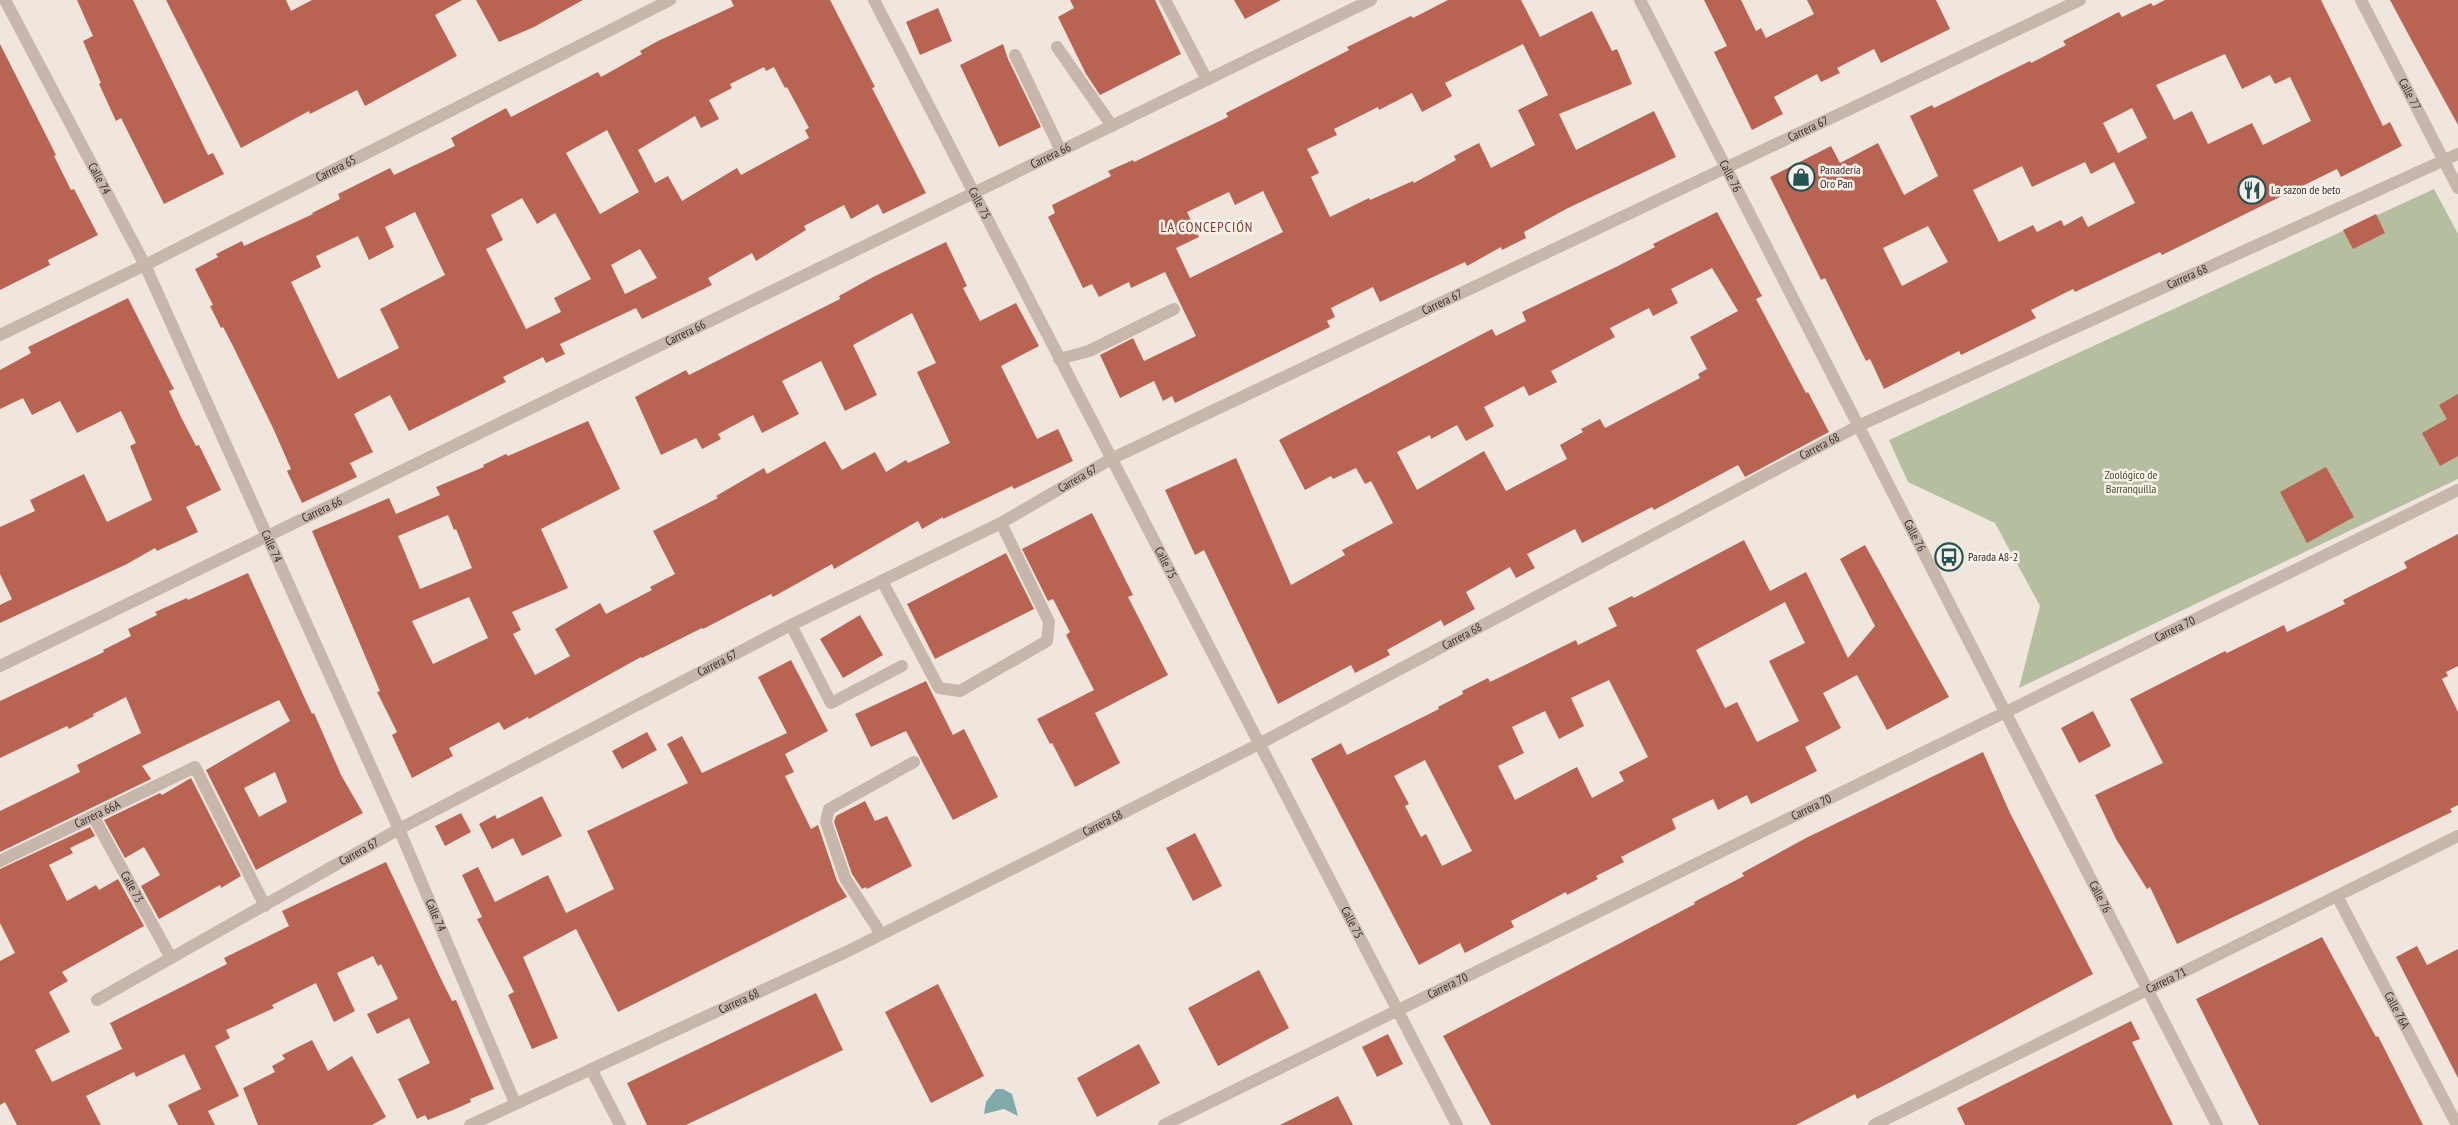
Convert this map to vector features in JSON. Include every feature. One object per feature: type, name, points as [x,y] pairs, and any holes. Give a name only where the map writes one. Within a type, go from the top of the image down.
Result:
[{"type":"street","name":"Calle 74","points":[[5,0],[145,265],[399,829],[515,1103]]},
{"type":"street","name":"Carrera 65","points":[[0,335],[145,265],[670,0]]},
{"type":"street","name":"Calle 75","points":[[874,0],[1457,1125]]},
{"type":"street","points":[[1164,0],[1207,80]]},
{"type":"street","name":"Carrera 66","points":[[0,666],[1371,0]]},
{"type":"street","name":"Calle 76","points":[[1640,0],[2004,713],[2217,1125]]},
{"type":"street","name":"Carrera 67","points":[[97,1000],[399,829],[791,625],[1001,523],[1111,459],[2080,0]]},
{"type":"street","name":"Calle 77","points":[[2361,0],[2458,188]]},
{"type":"street","points":[[1057,47],[1112,126]]},
{"type":"street","points":[[1014,55],[1061,151]]},
{"type":"street","name":"Carrera 68","points":[[470,1125],[881,934],[1259,744],[1858,426],[2458,154]]},
{"type":"street","points":[[1059,359],[1090,351],[1174,309]]},
{"type":"street","name":"Carrera 70","points":[[1164,1125],[2458,490]]},
{"type":"street","points":[[882,581],[939,688],[960,691],[1047,641],[1049,622],[1001,523]]},
{"type":"street","points":[[791,625],[831,703],[902,666]]},
{"type":"street","points":[[881,934],[845,878],[826,822],[826,814],[829,809],[914,762]]},
{"type":"street","name":"Carrera 66A","points":[[0,861],[194,767],[265,906]]},
{"type":"street","name":"Calle 73","points":[[93,816],[171,958]]},
{"type":"street","name":"Carrera 71","points":[[1874,1125],[2458,836]]},
{"type":"street","name":"Calle 76A","points":[[2336,896],[2457,1125]]},
{"type":"street","points":[[591,1069],[620,1125]]},
{"type":"green space","name":"Zoológico de Barranquilla","points":[[2434,189],[2458,234],[2458,479],[2019,688],[2040,606],[1995,523],[1908,482],[1889,440]]},
{"type":"water","points":[[996,1089],[1003,1089],[1012,1094],[1018,1116],[1004,1109],[984,1114],[986,1102]]},
{"type":"building","points":[[77,0],[133,0],[208,155],[213,153],[224,174],[164,204],[121,118],[116,121],[99,84],[101,83],[83,41],[93,36]]},
{"type":"building","points":[[166,0],[286,0],[291,11],[312,0],[462,0],[435,15],[457,56],[365,106],[357,90],[310,114],[309,111],[241,148]]},
{"type":"building","points":[[476,0],[583,0],[534,27],[499,42]]},
{"type":"building","points":[[731,0],[830,0],[875,87],[872,88],[926,193],[883,214],[878,204],[851,219],[844,205],[804,226],[806,230],[756,261],[752,253],[708,278],[712,285],[642,319],[636,308],[560,344],[565,354],[546,363],[543,357],[503,377],[506,382],[409,431],[390,395],[354,414],[373,452],[350,463],[357,477],[302,503],[287,471],[291,469],[273,428],[233,346],[210,306],[213,305],[195,269],[218,257],[216,254],[242,241],[244,246],[313,214],[340,199],[338,194],[390,168],[394,175],[455,146],[451,138],[506,108],[511,117],[598,72],[601,77],[642,54],[640,51],[658,41],[734,6]],"holes":[[[764,67],[766,71],[774,67],[809,128],[805,130],[809,138],[741,175],[737,168],[682,201],[668,176],[655,183],[638,150],[695,116],[701,128],[719,119],[709,100],[732,88],[730,84]],[[607,130],[639,192],[600,214],[566,153]],[[522,198],[537,224],[555,213],[591,279],[554,298],[561,312],[526,329],[486,249],[503,240],[491,215]],[[415,212],[445,275],[380,309],[399,348],[338,379],[291,282],[321,267],[316,256],[358,236],[369,260],[394,247],[385,227]],[[640,249],[657,278],[625,294],[611,265]]]},
{"type":"building","points":[[1070,0],[1155,0],[1181,54],[1100,95],[1086,74],[1058,17],[1074,8]]},
{"type":"building","points":[[1234,0],[1281,0],[1245,19]]},
{"type":"building","points":[[1448,0],[1521,0],[1540,37],[1592,11],[1612,51],[1617,49],[1632,84],[1559,114],[1576,150],[1654,111],[1676,157],[1566,209],[1524,232],[1526,238],[1502,250],[1501,247],[1467,266],[1465,262],[1380,302],[1373,287],[1331,308],[1335,317],[1327,321],[1330,327],[1175,403],[1172,396],[1163,401],[1154,381],[1120,398],[1100,355],[1133,338],[1144,361],[1196,336],[1165,272],[1131,288],[1129,282],[1099,297],[1092,284],[1083,288],[1048,217],[1055,213],[1052,205],[1111,176],[1108,171],[1133,160],[1134,162],[1228,117],[1226,113],[1349,50],[1347,47],[1411,16],[1413,18]],"holes":[[[1523,44],[1548,95],[1518,110],[1535,145],[1491,168],[1479,143],[1454,156],[1456,160],[1414,183],[1413,181],[1370,200],[1369,198],[1330,217],[1311,177],[1319,173],[1307,149],[1337,135],[1334,129],[1378,107],[1379,110],[1412,93],[1422,112],[1452,96],[1445,83]],[[1263,191],[1283,232],[1190,278],[1176,248],[1199,237],[1187,212],[1229,192],[1235,205]]]},
{"type":"building","points":[[1704,0],[1741,0],[1756,31],[1761,28],[1766,38],[1814,14],[1807,0],[1936,0],[1950,29],[1881,63],[1874,49],[1837,68],[1840,73],[1821,82],[1817,74],[1774,97],[1783,114],[1752,130],[1714,52],[1727,46]]},
{"type":"building","points":[[2165,0],[2321,0],[2383,126],[2390,122],[2402,146],[2341,177],[2337,169],[2162,255],[2160,252],[2075,292],[2073,289],[2031,310],[2036,318],[1961,355],[1959,351],[1884,389],[1870,359],[1866,361],[1825,278],[1821,280],[1770,177],[1831,146],[1840,163],[1878,143],[1904,195],[1938,176],[1910,116],[1932,105],[1934,108],[2030,61],[2031,63],[2066,45],[2063,41],[2119,12],[2122,17],[2151,3],[2153,6]],"holes":[[[2225,54],[2242,89],[2270,75],[2275,84],[2290,77],[2311,121],[2263,145],[2252,123],[2208,144],[2192,111],[2174,120],[2156,85]],[[2132,108],[2147,138],[2118,153],[2103,123]],[[2085,162],[2091,174],[2114,162],[2135,203],[2088,227],[2082,216],[2064,226],[2061,220],[2037,232],[2033,225],[1999,242],[1973,190],[2022,166],[2032,187]],[[1928,226],[1948,262],[1902,286],[1883,248]]]},
{"type":"building","points":[[2390,0],[2458,0],[2458,125],[2413,43]]},
{"type":"building","points":[[938,8],[952,41],[920,55],[906,22]]},
{"type":"building","points":[[0,44],[56,155],[54,156],[71,190],[74,189],[98,235],[48,260],[50,265],[0,290]]},
{"type":"building","points":[[1003,44],[1008,59],[1041,127],[999,147],[960,65]]},
{"type":"building","points":[[1717,212],[1762,296],[1756,299],[1829,432],[1745,477],[1738,465],[1654,510],[1652,507],[1582,543],[1575,529],[1527,554],[1535,568],[1516,578],[1510,567],[1466,592],[1475,609],[1444,626],[1441,620],[1387,650],[1390,655],[1355,673],[1351,665],[1278,704],[1204,550],[1195,555],[1165,490],[1236,458],[1291,585],[1345,555],[1342,550],[1393,523],[1371,481],[1365,484],[1356,468],[1333,479],[1331,476],[1305,490],[1279,440],[1492,329],[1496,336],[1526,321],[1522,312],[1655,247],[1653,244]],"holes":[[[1712,268],[1738,311],[1690,337],[1707,369],[1698,374],[1700,378],[1605,428],[1600,419],[1581,429],[1583,432],[1560,445],[1567,459],[1506,491],[1484,451],[1417,490],[1397,452],[1430,435],[1431,439],[1457,425],[1466,441],[1494,426],[1484,407],[1524,386],[1529,396],[1557,382],[1551,371],[1615,337],[1610,328],[1649,308],[1653,316],[1678,303],[1671,289]]]},
{"type":"building","points":[[2376,214],[2385,233],[2353,249],[2343,230]]},
{"type":"building","points":[[946,242],[967,286],[963,288],[980,321],[1016,303],[1039,346],[1001,366],[1037,439],[1058,429],[1073,461],[1014,489],[1012,486],[943,519],[943,517],[922,529],[918,521],[834,569],[832,564],[773,597],[771,594],[703,629],[641,657],[529,719],[528,717],[504,730],[499,722],[449,748],[453,756],[412,778],[392,735],[397,732],[377,692],[380,691],[312,531],[389,498],[396,514],[440,495],[436,487],[484,467],[483,465],[506,454],[508,456],[588,421],[620,489],[541,529],[568,588],[512,612],[521,630],[513,634],[535,675],[570,656],[555,629],[600,603],[606,614],[652,590],[650,587],[675,574],[653,531],[718,498],[716,496],[764,468],[767,474],[825,441],[842,470],[875,452],[886,472],[906,460],[908,463],[950,443],[917,372],[936,363],[912,313],[853,345],[877,395],[845,411],[821,361],[782,381],[799,414],[762,433],[753,415],[718,434],[721,439],[702,449],[696,438],[661,455],[635,397],[686,370],[689,375],[840,299],[839,296],[875,276]],"holes":[[[448,515],[454,530],[456,529],[472,568],[420,589],[398,536]],[[469,597],[488,638],[433,664],[412,621]]]},
{"type":"building","points":[[128,298],[174,389],[169,391],[181,417],[196,446],[199,445],[221,490],[186,507],[198,532],[157,551],[155,548],[127,564],[0,623],[0,605],[12,599],[0,574],[0,527],[35,511],[30,500],[84,474],[107,522],[152,500],[130,446],[136,443],[121,411],[77,433],[60,401],[32,415],[23,398],[0,409],[0,370],[31,353],[28,347]]},
{"type":"building","points":[[2458,394],[2458,456],[2440,466],[2422,433],[2447,419],[2439,405]]},
{"type":"building","points":[[2326,467],[2354,517],[2307,543],[2280,492]]},
{"type":"building","points":[[1092,513],[1133,595],[1128,597],[1168,675],[1095,713],[1120,763],[1075,787],[1037,719],[1094,690],[1066,635],[1070,632],[1053,599],[1048,601],[1022,549]]},
{"type":"building","points":[[2458,534],[2458,666],[2446,672],[2448,676],[2442,679],[2458,712],[2458,805],[2450,809],[2452,812],[2177,944],[2150,887],[2147,889],[2116,839],[2095,795],[2163,763],[2130,699],[2225,651],[2227,653],[2284,625],[2287,632],[2345,604],[2343,600],[2407,568],[2404,562]]},
{"type":"building","points":[[1744,540],[1770,591],[1806,572],[1848,658],[1875,626],[1840,559],[1865,545],[1949,697],[1887,730],[1857,675],[1823,693],[1841,728],[1805,747],[1817,771],[1751,804],[1747,795],[1718,810],[1713,799],[1672,819],[1676,829],[1621,857],[1624,862],[1596,876],[1598,879],[1567,895],[1566,892],[1511,921],[1514,927],[1465,953],[1460,943],[1419,965],[1311,759],[1341,743],[1347,755],[1439,709],[1438,707],[1463,694],[1462,691],[1488,678],[1490,682],[1576,640],[1578,645],[1617,626],[1608,608],[1632,596],[1634,598]],"holes":[[[1785,602],[1805,643],[1769,661],[1799,721],[1757,742],[1737,702],[1725,708],[1696,650]],[[1609,680],[1648,757],[1619,772],[1624,781],[1592,798],[1577,767],[1515,800],[1498,766],[1524,753],[1512,727],[1545,711],[1559,739],[1584,726],[1571,698]],[[1425,760],[1472,851],[1442,866],[1426,834],[1421,837],[1405,806],[1409,804],[1394,776]]]},
{"type":"building","points":[[1006,553],[1034,609],[935,659],[907,604]]},
{"type":"building","points":[[248,573],[341,775],[363,813],[256,870],[206,770],[290,721],[279,700],[142,766],[151,779],[0,852],[0,811],[80,772],[77,765],[141,733],[126,697],[69,729],[67,726],[0,758],[0,701],[104,652],[103,650],[131,636],[128,629],[157,615],[155,612],[187,598],[188,600]],"holes":[[[275,772],[287,802],[259,817],[244,788]]]},
{"type":"building","points":[[860,615],[883,655],[843,678],[820,639]]},
{"type":"building","points":[[791,660],[828,731],[785,754],[794,772],[785,776],[811,829],[818,825],[837,881],[847,897],[618,1012],[576,929],[523,957],[558,1038],[532,1049],[508,995],[514,992],[477,919],[482,917],[462,875],[478,867],[495,902],[548,875],[566,913],[614,889],[587,831],[688,783],[667,744],[682,736],[702,773],[787,733],[758,677]]},
{"type":"building","points":[[926,681],[953,735],[964,729],[998,797],[953,820],[906,731],[871,747],[855,714]]},
{"type":"building","points":[[2093,711],[2111,746],[2079,763],[2061,728]]},
{"type":"building","points":[[647,732],[657,750],[622,769],[612,751]]},
{"type":"building","points":[[1983,752],[2010,813],[2093,974],[1891,1082],[1857,1099],[1855,1094],[1796,1125],[1491,1125],[1443,1036],[1695,904],[1694,902],[1744,876],[1742,873],[1806,838]]},
{"type":"building","points":[[191,778],[241,876],[221,888],[220,885],[159,919],[141,886],[160,875],[144,847],[125,858],[104,820],[160,793],[162,795]]},
{"type":"building","points":[[542,796],[562,836],[522,856],[513,838],[492,849],[479,824],[495,815],[497,819]]},
{"type":"building","points":[[865,801],[875,821],[887,816],[912,866],[867,889],[866,887],[862,889],[852,874],[834,822],[836,816]]},
{"type":"building","points":[[461,813],[471,832],[445,846],[435,826]]},
{"type":"building","points":[[90,827],[95,836],[70,848],[73,853],[49,865],[67,901],[96,885],[99,890],[118,879],[144,926],[62,972],[68,981],[49,992],[70,1032],[35,1050],[52,1082],[122,1049],[110,1023],[227,964],[224,958],[289,926],[282,911],[386,862],[452,1001],[456,1000],[494,1089],[470,1099],[471,1102],[428,1120],[425,1115],[417,1119],[398,1079],[430,1063],[409,1018],[377,1034],[367,1014],[398,999],[381,964],[378,966],[373,956],[337,973],[355,1011],[334,1022],[316,983],[272,1005],[274,1008],[226,1030],[230,1038],[215,1046],[239,1096],[208,1111],[215,1125],[178,1125],[168,1105],[201,1089],[184,1054],[136,1077],[134,1072],[86,1096],[101,1125],[17,1125],[5,1102],[0,1105],[0,961],[15,953],[0,923],[0,869]]},
{"type":"building","points":[[1195,833],[1222,886],[1193,901],[1166,848]]},
{"type":"building","points":[[2322,937],[2376,1037],[2378,1036],[2423,1125],[2259,1125],[2196,999]]},
{"type":"building","points":[[2417,946],[2427,965],[2458,949],[2458,1078],[2396,957]]},
{"type":"building","points":[[1259,970],[1289,1028],[1218,1066],[1188,1008]]},
{"type":"building","points":[[938,984],[984,1076],[931,1103],[885,1012]]},
{"type":"building","points":[[816,993],[843,1050],[686,1125],[647,1125],[627,1083]]},
{"type":"building","points":[[2131,1021],[2140,1039],[2132,1042],[2173,1125],[1965,1125],[1957,1108]]},
{"type":"building","points":[[1388,1034],[1403,1064],[1377,1077],[1362,1047]]},
{"type":"building","points":[[312,1040],[328,1071],[352,1056],[386,1117],[372,1125],[258,1125],[243,1088],[275,1072],[272,1066],[285,1059],[282,1055]]},
{"type":"building","points":[[1139,1044],[1160,1083],[1097,1117],[1077,1078]]},
{"type":"building","points":[[1338,1096],[1353,1125],[1280,1125]]},
{"type":"place","name":"Panadería Oro Pan","points":[[1801,177]]},
{"type":"place","name":"La sazon de beto","points":[[2252,190]]},
{"type":"place","name":"Parada A8-2","points":[[1949,557]]},
{"type":"district","name":"LA CONCEPCIÓN","points":[[1207,227]]}]
